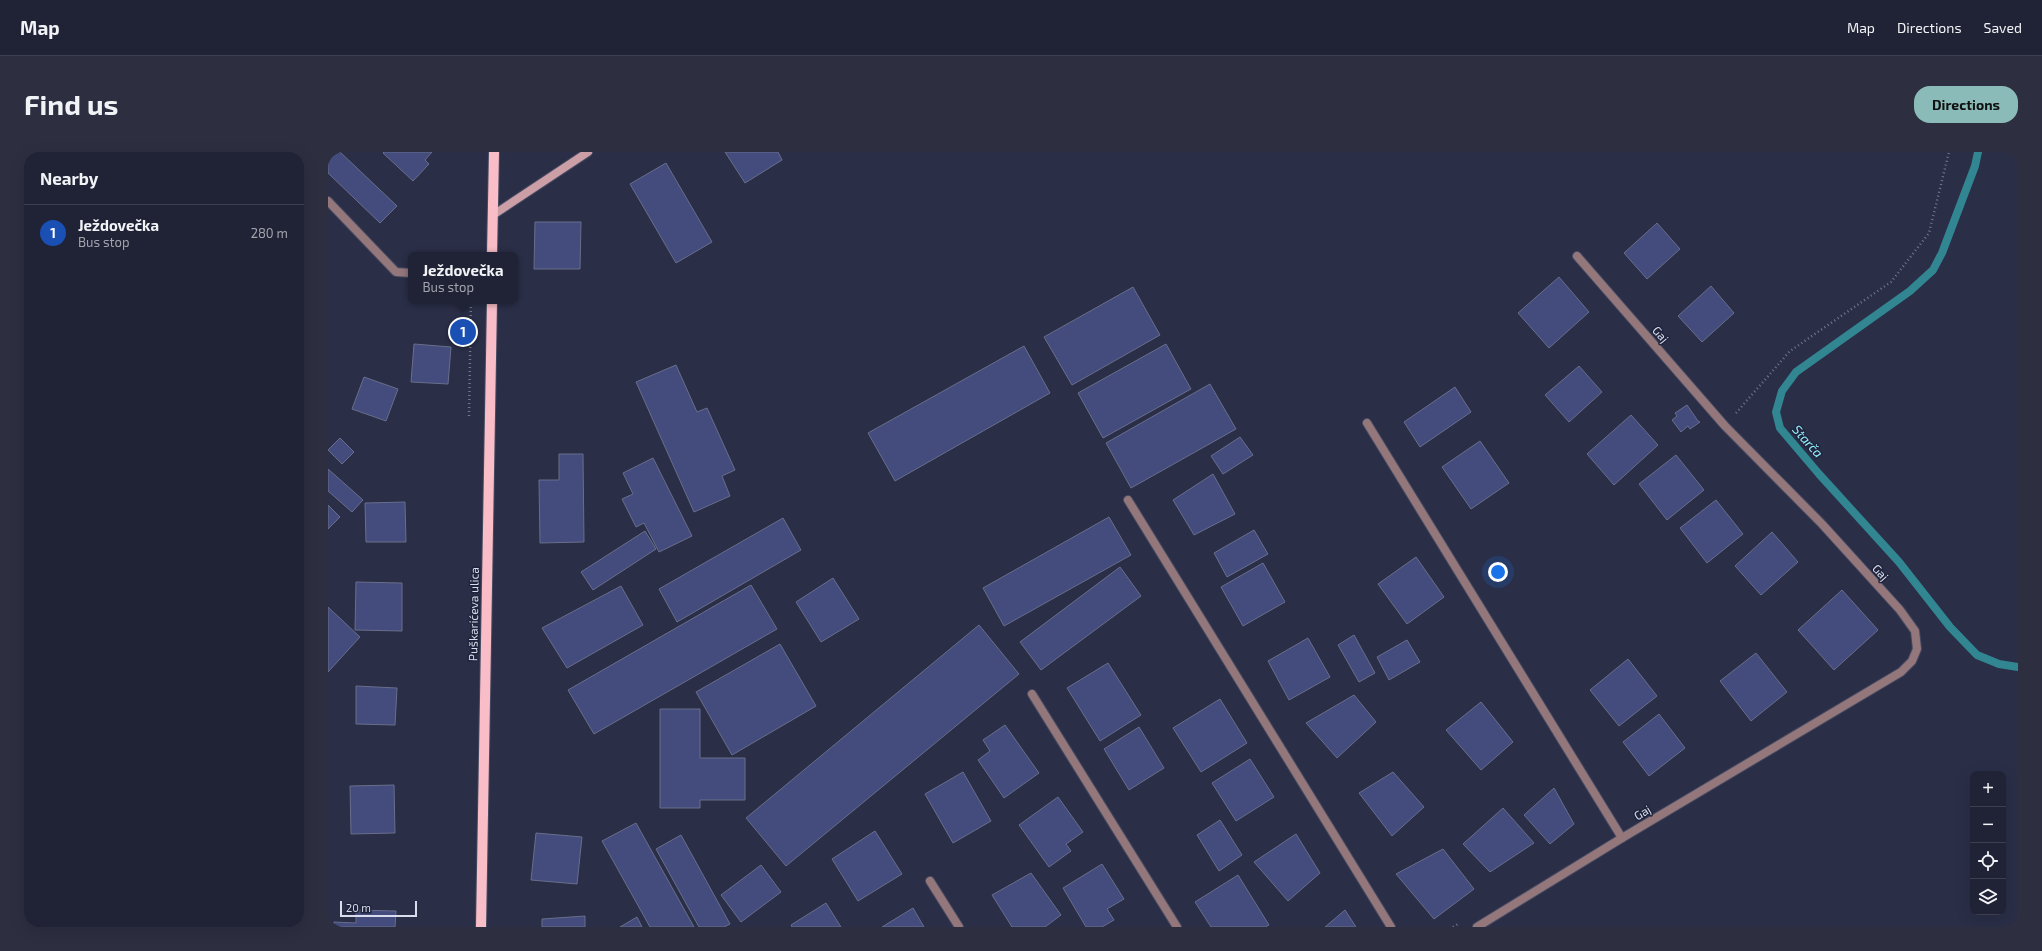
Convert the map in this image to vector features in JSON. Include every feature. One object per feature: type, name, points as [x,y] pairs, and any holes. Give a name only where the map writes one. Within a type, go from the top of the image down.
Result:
[{"type":"main road","points":[[492,252],[494,152]]},
{"type":"main road","points":[[493,215],[588,152]]},
{"type":"main road","name":"Puškarićeva ulica","points":[[481,927],[492,304]]},
{"type":"street","points":[[328,201],[396,272],[408,273]]},
{"type":"street","name":"Gaj","points":[[1477,927],[1622,838],[1901,672],[1912,661],[1917,649],[1915,631],[1900,610],[1822,524],[1725,426],[1577,256]]},
{"type":"street","points":[[1367,423],[1622,838]]},
{"type":"street","points":[[1128,500],[1391,927]]},
{"type":"street","points":[[1032,694],[1177,927]]},
{"type":"street","points":[[930,881],[959,927]]},
{"type":"path","points":[[1725,426],[1790,351],[1891,282],[1929,233],[1950,152]]},
{"type":"path","points":[[469,416],[471,304]]},
{"type":"building","points":[[328,152],[340,152],[397,206],[380,223],[328,173]]},
{"type":"building","points":[[432,152],[425,160],[429,164],[413,181],[383,153]]},
{"type":"building","points":[[725,152],[778,152],[782,160],[745,183]]},
{"type":"building","points":[[666,163],[712,242],[676,263],[630,184]]},
{"type":"building","points":[[535,222],[581,222],[580,269],[534,269]]},
{"type":"building","points":[[1657,223],[1680,249],[1647,279],[1624,253]]},
{"type":"building","points":[[1559,277],[1589,312],[1549,348],[1518,313]]},
{"type":"building","points":[[1711,286],[1734,313],[1702,342],[1678,316]]},
{"type":"building","points":[[1133,287],[1160,335],[1072,385],[1044,337]]},
{"type":"building","points":[[414,344],[451,347],[448,384],[411,382]]},
{"type":"building","points":[[1166,344],[1191,389],[1103,438],[1078,393]]},
{"type":"building","points":[[1024,346],[1050,393],[895,481],[868,433]]},
{"type":"building","points":[[676,365],[697,412],[707,408],[735,470],[722,476],[730,496],[694,512],[636,382]]},
{"type":"building","points":[[1579,366],[1602,392],[1569,422],[1545,395]]},
{"type":"building","points":[[364,377],[398,389],[386,421],[352,409]]},
{"type":"building","points":[[1210,384],[1236,429],[1131,488],[1106,443]]},
{"type":"building","points":[[1455,387],[1471,412],[1420,447],[1404,422]]},
{"type":"building","points":[[1687,405],[1700,422],[1690,429],[1688,426],[1681,432],[1672,420],[1677,416],[1675,413]]},
{"type":"building","points":[[1631,415],[1658,445],[1614,485],[1587,454]]},
{"type":"building","points":[[1240,437],[1253,455],[1223,474],[1211,456]]},
{"type":"building","points":[[340,438],[354,452],[342,464],[328,450]]},
{"type":"building","points":[[1480,441],[1509,483],[1471,509],[1442,467]]},
{"type":"building","points":[[559,454],[583,454],[584,542],[540,543],[539,480],[559,480]]},
{"type":"building","points":[[1676,455],[1704,490],[1667,520],[1639,484]]},
{"type":"building","points":[[653,458],[692,536],[659,552],[644,523],[636,527],[622,499],[633,494],[623,473]]},
{"type":"building","points":[[328,469],[363,500],[352,512],[328,491]]},
{"type":"building","points":[[1213,474],[1235,514],[1194,535],[1173,500]]},
{"type":"building","points":[[1716,500],[1743,534],[1707,563],[1680,528]]},
{"type":"building","points":[[405,502],[406,542],[366,542],[365,503]]},
{"type":"building","points":[[328,505],[340,517],[328,529]]},
{"type":"building","points":[[1109,517],[1131,555],[1004,626],[983,588]]},
{"type":"building","points":[[783,518],[801,550],[677,622],[659,589]]},
{"type":"building","points":[[1254,530],[1268,554],[1227,577],[1214,553]]},
{"type":"building","points":[[645,531],[656,549],[593,590],[581,572]]},
{"type":"building","points":[[1772,532],[1798,562],[1761,595],[1735,566]]},
{"type":"building","points":[[1416,557],[1444,597],[1407,624],[1378,584]]},
{"type":"building","points":[[1263,563],[1285,602],[1243,626],[1221,587]]},
{"type":"building","points":[[1120,567],[1141,596],[1041,670],[1020,642]]},
{"type":"building","points":[[833,578],[859,619],[821,642],[796,602]]},
{"type":"building","points":[[356,582],[402,583],[402,631],[355,630]]},
{"type":"building","points":[[751,585],[777,629],[594,734],[568,690]]},
{"type":"building","points":[[621,586],[643,625],[567,668],[542,628]]},
{"type":"building","points":[[1842,590],[1878,630],[1834,670],[1798,630]]},
{"type":"building","points":[[328,607],[360,637],[328,672]]},
{"type":"building","points":[[979,625],[1019,674],[786,866],[746,818]]},
{"type":"building","points":[[1354,635],[1375,673],[1359,682],[1338,645]]},
{"type":"building","points":[[1308,638],[1330,677],[1289,700],[1268,661]]},
{"type":"building","points":[[1407,640],[1420,662],[1389,680],[1377,657]]},
{"type":"building","points":[[780,644],[816,706],[732,755],[696,692]]},
{"type":"building","points":[[1756,653],[1787,692],[1751,721],[1720,681]]},
{"type":"building","points":[[1628,659],[1657,696],[1619,726],[1590,690]]},
{"type":"building","points":[[1108,663],[1141,715],[1100,741],[1067,688]]},
{"type":"building","points":[[356,686],[397,688],[395,725],[356,724]]},
{"type":"building","points":[[1354,695],[1376,722],[1337,758],[1306,723]]},
{"type":"building","points":[[1220,699],[1247,743],[1201,772],[1173,728]]},
{"type":"building","points":[[1481,702],[1513,742],[1481,770],[1446,730]]},
{"type":"building","points":[[660,709],[700,709],[700,758],[745,758],[745,800],[700,800],[700,808],[660,808]]},
{"type":"building","points":[[1659,714],[1685,748],[1649,776],[1623,742]]},
{"type":"building","points":[[1005,725],[1039,773],[1004,798],[978,760],[990,751],[983,740]]},
{"type":"building","points":[[1139,727],[1164,768],[1129,790],[1104,749]]},
{"type":"building","points":[[1250,759],[1274,797],[1236,821],[1212,783]]},
{"type":"building","points":[[963,772],[991,821],[953,843],[925,794]]},
{"type":"building","points":[[1393,772],[1424,807],[1392,836],[1359,793]]},
{"type":"building","points":[[394,785],[395,833],[351,834],[350,786]]},
{"type":"building","points":[[1554,788],[1574,824],[1550,844],[1524,815]]},
{"type":"building","points":[[1058,797],[1083,832],[1066,844],[1071,851],[1049,867],[1019,825]]},
{"type":"building","points":[[1503,808],[1534,843],[1490,872],[1463,844]]},
{"type":"building","points":[[1220,820],[1242,855],[1219,871],[1197,835]]},
{"type":"building","points":[[636,823],[694,927],[650,927],[602,841]]},
{"type":"building","points":[[875,831],[902,874],[858,901],[832,859]]},
{"type":"building","points":[[536,833],[582,837],[577,884],[531,880]]},
{"type":"building","points":[[1296,834],[1320,873],[1288,901],[1254,862]]},
{"type":"building","points":[[681,835],[730,924],[724,927],[699,927],[656,849]]},
{"type":"building","points":[[1443,849],[1474,889],[1434,919],[1396,874]]},
{"type":"building","points":[[1102,864],[1124,899],[1107,909],[1114,920],[1102,927],[1086,927],[1063,888]]},
{"type":"building","points":[[761,865],[781,892],[741,922],[721,895]]},
{"type":"building","points":[[1031,873],[1061,915],[1045,927],[1012,927],[992,895]]},
{"type":"building","points":[[1238,875],[1269,925],[1265,927],[1211,927],[1195,902]]},
{"type":"building","points":[[826,903],[841,927],[792,927],[791,925]]},
{"type":"building","points":[[913,908],[924,927],[882,927]]},
{"type":"building","points":[[356,910],[396,911],[395,927],[333,927],[334,922],[356,923]]},
{"type":"building","points":[[1345,910],[1356,927],[1325,927]]},
{"type":"building","points":[[585,916],[585,927],[542,927],[542,919]]},
{"type":"building","points":[[637,917],[642,927],[620,927]]},
{"type":"waterway","name":"Starča","points":[[1978,152],[1975,166],[1942,253],[1933,270],[1910,291],[1796,372],[1782,391],[1776,412],[1780,428],[1819,474],[1899,562],[1950,627],[1977,655],[1999,664],[2018,667]]},
{"type":"place","name":"Ježdovečka","points":[[463,332]]}]
